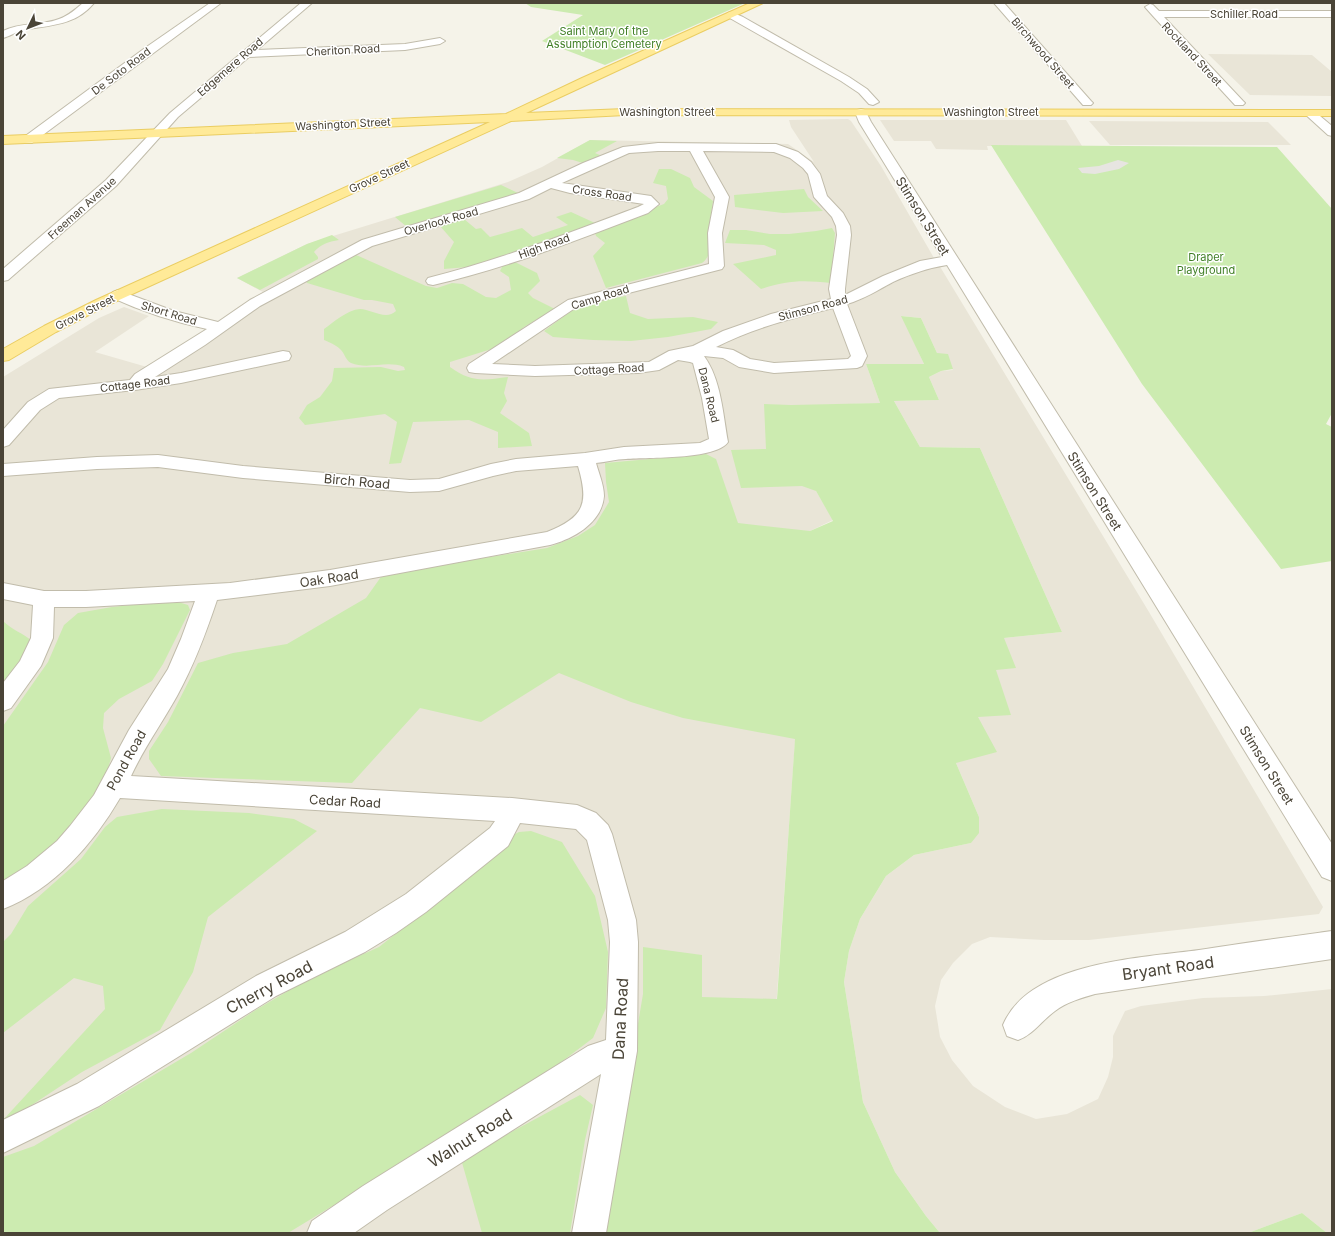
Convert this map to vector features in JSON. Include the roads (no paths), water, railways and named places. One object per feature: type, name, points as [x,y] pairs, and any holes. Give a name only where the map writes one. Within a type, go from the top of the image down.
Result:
[{"type":"main road","name":"Grove Street","points":[[3,356],[50,329],[118,295],[488,128],[530,106],[758,3]]},
{"type":"main road","name":"Washington Street","points":[[24,127],[165,124],[530,106],[647,102],[1069,112],[1332,113]]},
{"type":"main road","name":"Washington Street","points":[[3,140],[156,134],[509,116],[657,111],[1087,103],[1332,104]]},
{"type":"main road","points":[[1069,112],[1085,109],[1087,107],[1087,103]]},
{"type":"main road","points":[[1239,103],[1249,113]]},
{"type":"main road","points":[[444,119],[461,124],[467,128],[467,133],[461,139]]},
{"type":"street","points":[[3,35],[12,30],[25,26],[60,22],[69,18],[89,3]]},
{"type":"street","name":"De Soto Road","points":[[28,140],[149,50],[216,3]]},
{"type":"street","name":"Edgemere Road","points":[[156,134],[165,124],[245,54],[307,3]]},
{"type":"street","name":"Birchwood Street","points":[[999,3],[1087,103]]},
{"type":"street","name":"Rockland Street","points":[[1147,3],[1239,103]]},
{"type":"street","points":[[1279,3],[1292,14]]},
{"type":"street","name":"Schiller Road","points":[[1156,14],[1332,14]]},
{"type":"street","name":"Stimson Street","points":[[731,15],[835,72],[863,90],[867,107],[865,122],[1332,868]]},
{"type":"street","name":"Cheriton Road","points":[[245,54],[405,47],[440,41]]},
{"type":"street","points":[[1310,113],[1332,132]]},
{"type":"street","name":"Freeman Avenue","points":[[3,277],[111,183],[156,134]]},
{"type":"street","name":"Overlook Road","points":[[135,385],[141,378],[199,342],[255,303],[346,253],[367,243],[514,200],[552,184],[587,166],[627,150],[658,147],[776,148],[794,155],[812,170],[820,197],[838,216],[843,226],[844,235],[837,289],[839,302]]},
{"type":"street","name":"Camp Road","points":[[475,368],[573,303],[717,266],[715,254],[716,228],[723,202],[722,197],[695,148]]},
{"type":"street","name":"Cross Road","points":[[552,184],[570,189],[646,200],[652,204]]},
{"type":"street","name":"High Road","points":[[433,281],[463,274],[547,246],[643,210],[652,204]]},
{"type":"street","name":"Stimson Road","points":[[698,350],[729,334],[777,317],[854,297],[888,279],[925,264],[951,260]]},
{"type":"street","name":"Short Road","points":[[118,295],[174,317],[221,327]]},
{"type":"street","name":"Cottage Road","points":[[475,368],[535,371],[638,368],[661,363],[676,355],[698,350],[727,353],[745,363],[774,368],[845,365],[856,362],[859,356],[839,302]]},
{"type":"street","name":"Dana Road","points":[[676,355],[698,359],[705,373],[719,442],[708,447]]},
{"type":"street","name":"Cottage Road","points":[[3,441],[34,406],[55,393],[135,385],[197,375],[283,356]]},
{"type":"street","name":"Birch Road","points":[[3,470],[112,462],[158,461],[243,472],[410,486],[439,484],[516,465],[585,459],[624,453],[708,447]]},
{"type":"street","name":"Oak Road","points":[[3,591],[44,599],[108,599],[208,593],[330,578],[550,538],[579,523],[592,506],[594,496],[585,459]]},
{"type":"street","name":"Pond Road","points":[[3,896],[35,877],[57,859],[92,819],[139,736],[173,682],[185,657],[208,593]]},
{"type":"street","points":[[3,701],[29,666],[42,638],[44,599]]},
{"type":"street","name":"Cedar Road","points":[[112,786],[512,810],[577,817]]},
{"type":"street","name":"Cherry Road","points":[[3,1137],[88,1095],[266,986],[355,942],[386,923],[416,903],[499,837],[505,828],[512,810]]},
{"type":"street","name":"Dana Road","points":[[577,817],[587,821],[599,834],[622,920],[624,942],[620,1051],[589,1233]]},
{"type":"street","name":"Bryant Road","points":[[1018,1025],[1035,1007],[1053,994],[1073,985],[1095,979],[1332,945]]},
{"type":"street","name":"Walnut Road","points":[[324,1233],[375,1198],[588,1064],[600,1057],[620,1051]]},
{"type":"park label","name":"Saint Mary of the Assumption Cemetery","points":[[604,37]]},
{"type":"park label","name":"Draper Playground","points":[[1206,263]]}]
